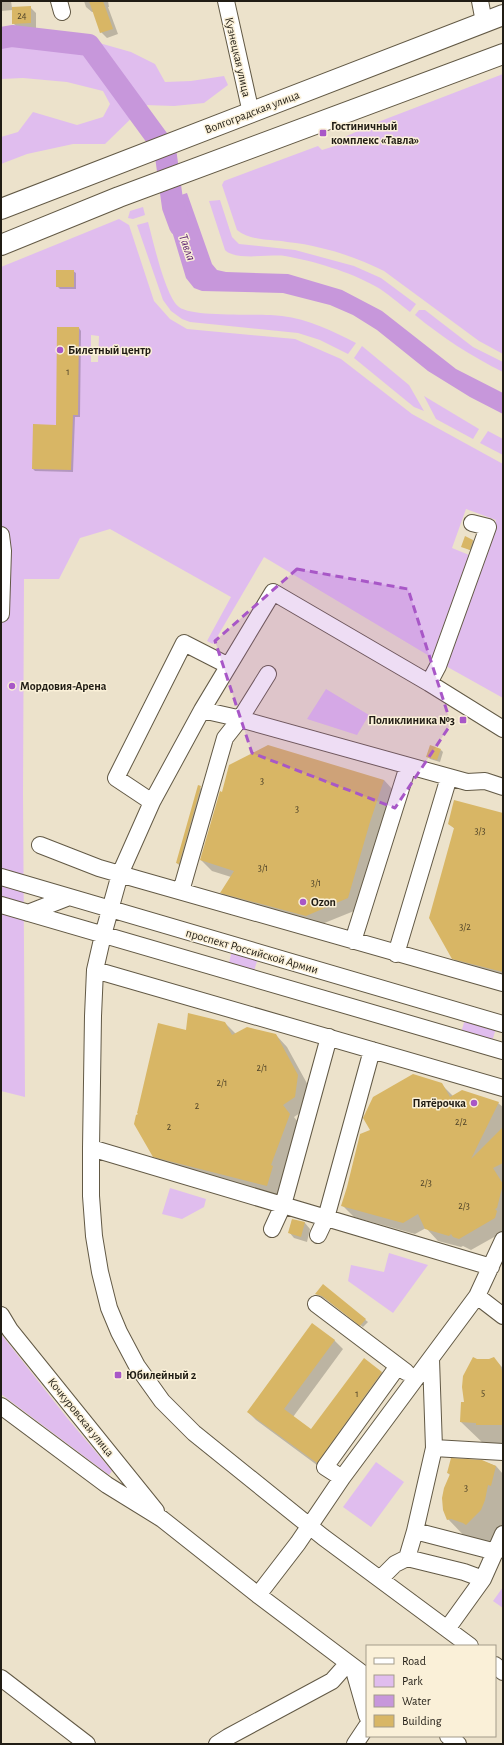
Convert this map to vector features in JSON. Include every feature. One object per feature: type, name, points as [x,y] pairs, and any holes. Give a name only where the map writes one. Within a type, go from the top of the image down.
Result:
[{"type":"main road","name":"Волгоградская улица","points":[[1,209],[503,15]]},
{"type":"main road","points":[[1,245],[118,197],[503,54]]},
{"type":"street","name":"Кузнецкая улица","points":[[226,1],[251,113]]},
{"type":"street","points":[[480,1],[484,22]]},
{"type":"street","points":[[429,683],[436,671],[488,527],[472,523]]},
{"type":"street","points":[[1,535],[3,551],[1,614]]},
{"type":"street","points":[[469,1645],[310,1526],[194,1433],[162,1401],[137,1366],[116,1326],[110,1308],[100,1272],[94,1236],[91,1196],[93,1016],[95,970],[109,909],[120,874],[152,802],[227,665],[273,592],[429,683],[503,729]]},
{"type":"street","points":[[152,802],[116,778],[184,643],[227,665]]},
{"type":"street","points":[[181,891],[225,738],[240,719],[268,674]]},
{"type":"street","points":[[202,710],[240,719],[468,782],[485,781],[503,787]]},
{"type":"street","points":[[352,941],[408,766]]},
{"type":"street","points":[[396,954],[449,777]]},
{"type":"street","points":[[40,845],[99,868],[396,954],[503,983]]},
{"type":"street","name":"проспект Российской Армии","points":[[1,877],[62,897],[109,909],[503,1024]]},
{"type":"street","points":[[25,884],[37,913]]},
{"type":"street","points":[[37,913],[62,897],[78,928]]},
{"type":"street","points":[[1,905],[37,913],[78,928],[503,1051]]},
{"type":"street","points":[[95,970],[503,1088]]},
{"type":"street","points":[[272,1229],[283,1205],[329,1037]]},
{"type":"street","points":[[318,1235],[326,1218],[372,1050]]},
{"type":"street","points":[[91,1148],[491,1267]]},
{"type":"street","points":[[258,1595],[290,1564],[310,1526],[342,1478],[415,1379],[432,1359],[477,1296],[503,1240]]},
{"type":"street","points":[[477,1296],[503,1316]]},
{"type":"street","points":[[316,1304],[415,1379]]},
{"type":"street","name":"Кочкуровская улица","points":[[1,1315],[10,1330],[162,1519]]},
{"type":"street","points":[[407,1558],[415,1531],[434,1448],[432,1359]]},
{"type":"street","points":[[342,1478],[324,1467],[398,1366]]},
{"type":"street","name":"Кочкуровская улица","points":[[1,1406],[107,1485],[162,1519],[258,1595],[366,1676]]},
{"type":"street","points":[[434,1448],[503,1452]]},
{"type":"street","points":[[415,1531],[496,1552]]},
{"type":"street","points":[[447,1629],[483,1579],[503,1534]]},
{"type":"street","points":[[380,1580],[395,1564],[407,1558],[464,1572],[483,1579]]},
{"type":"street","points":[[217,1744],[332,1681],[350,1665],[366,1713]]},
{"type":"street","points":[[1,1678],[87,1744]]},
{"type":"street","points":[[355,1744],[366,1728]]},
{"type":"street","points":[[449,1737],[458,1744]]},
{"type":"highlighted area","points":[[297,569],[408,589],[451,724],[395,808],[252,753],[215,641]]},
{"type":"green space","points":[[57,31],[131,52],[155,64],[165,82],[191,81],[224,76],[228,85],[204,103],[174,106],[145,105],[105,144],[73,144],[27,154],[1,164],[1,137],[18,132],[33,112],[77,125],[103,117],[110,104],[103,91],[67,82],[23,78],[1,79],[1,33]]},
{"type":"green space","points":[[503,74],[503,354],[479,341],[384,271],[376,267],[329,250],[313,246],[254,238],[242,234],[237,230],[222,185],[224,181],[318,146],[322,150],[338,145],[338,140],[378,122]]},
{"type":"green space","points":[[220,200],[232,237],[239,244],[295,250],[354,266],[381,278],[416,304],[410,312],[375,286],[354,276],[320,264],[285,256],[245,256],[230,253],[225,250],[209,201]]},
{"type":"green space","points":[[143,207],[145,215],[133,219],[128,218],[130,211]]},
{"type":"green space","points":[[119,219],[129,225],[154,301],[170,319],[187,329],[295,339],[341,359],[412,414],[503,464],[503,698],[444,665],[496,520],[466,509],[452,548],[474,557],[436,660],[264,557],[213,644],[207,641],[231,597],[110,529],[80,538],[59,579],[24,579],[23,794],[25,1097],[1,1091],[1,267]],"holes":[[[91,335],[99,336],[98,362],[91,362]]]},
{"type":"green space","points":[[148,222],[164,280],[174,301],[179,307],[198,313],[272,315],[292,318],[320,326],[356,343],[348,354],[320,340],[298,333],[190,322],[182,319],[171,311],[163,300],[137,225]]},
{"type":"green space","points":[[419,310],[425,310],[473,347],[503,362],[503,372],[468,353],[436,331],[415,315]]},
{"type":"green space","points":[[362,346],[409,385],[424,411],[414,407],[354,358]]},
{"type":"green space","points":[[424,396],[479,429],[473,439],[436,419]]},
{"type":"green space","points":[[488,431],[503,439],[503,455],[480,443]]},
{"type":"green space","points":[[326,689],[369,715],[357,735],[307,719]]},
{"type":"green space","points":[[232,950],[258,958],[254,971],[229,963]]},
{"type":"green space","points":[[465,1019],[496,1028],[492,1042],[461,1033]]},
{"type":"green space","points":[[170,1188],[206,1199],[204,1207],[182,1219],[162,1214]]},
{"type":"green space","points":[[389,1253],[428,1265],[393,1313],[348,1281],[351,1265],[384,1272]]},
{"type":"green space","points":[[1,1334],[68,1419],[112,1471],[109,1475],[1,1394]]},
{"type":"green space","points":[[376,1462],[404,1482],[371,1527],[343,1507]]},
{"type":"green space","points":[[503,1587],[503,1608],[493,1601]]},
{"type":"water","points":[[187,193],[212,264],[217,270],[226,272],[288,274],[342,290],[382,311],[456,369],[503,393],[503,414],[470,397],[428,371],[377,330],[353,315],[330,305],[283,293],[202,291],[194,288],[186,278],[163,201]]},
{"type":"building","points":[[89,1],[103,1],[113,29],[100,33]]},
{"type":"building","points":[[31,6],[31,23],[12,24],[12,7]]},
{"type":"building","points":[[56,270],[74,270],[74,287],[56,287]]},
{"type":"building","points":[[57,327],[79,327],[78,415],[73,415],[71,470],[32,469],[33,424],[56,425]]},
{"type":"building","points":[[465,536],[473,540],[470,550],[461,547]]},
{"type":"building","points":[[268,745],[384,780],[348,898],[306,916],[220,893],[234,871],[200,860],[229,765]]},
{"type":"building","points":[[430,745],[441,749],[437,760],[426,757]]},
{"type":"building","points":[[198,785],[201,786],[179,864],[176,863]]},
{"type":"building","points":[[454,800],[503,813],[503,972],[452,959],[429,918],[454,828],[448,824]]},
{"type":"building","points":[[188,1013],[225,1022],[232,1035],[247,1027],[276,1034],[298,1075],[295,1097],[283,1105],[290,1114],[271,1165],[273,1166],[267,1186],[153,1157],[134,1124],[136,1115],[138,1114],[158,1023],[186,1030]]},
{"type":"building","points":[[413,1074],[442,1083],[450,1097],[462,1090],[499,1102],[471,1159],[503,1127],[503,1163],[493,1168],[503,1184],[497,1208],[495,1209],[497,1211],[495,1218],[459,1239],[453,1237],[451,1234],[449,1236],[425,1229],[418,1214],[403,1223],[341,1206],[360,1134],[370,1130],[363,1118],[373,1097]]},
{"type":"building","points":[[292,1219],[305,1222],[301,1237],[288,1233]]},
{"type":"building","points":[[323,1284],[366,1319],[360,1326],[322,1296],[315,1294]]},
{"type":"building","points":[[312,1323],[335,1340],[284,1409],[311,1429],[364,1358],[382,1372],[317,1463],[247,1412]]},
{"type":"building","points":[[473,1357],[477,1359],[489,1359],[494,1357],[500,1365],[503,1374],[503,1425],[476,1425],[476,1423],[460,1422],[461,1402],[464,1402],[462,1387],[463,1376]]},
{"type":"building","points":[[451,1458],[482,1460],[496,1466],[491,1486],[488,1485],[481,1510],[466,1525],[451,1519],[447,1520],[443,1510],[442,1498],[444,1488],[450,1474],[447,1473]]},
{"type":"waterway","name":"Тавла","points":[[1,38],[12,36],[89,45],[165,149],[173,207],[180,226]]},
{"type":"place","name":"Гостиничный комплекс «Тавла»","points":[[323,133]]},
{"type":"place","name":"Билетный центр","points":[[60,350]]},
{"type":"place","name":"Мордовия-Арена","points":[[12,686]]},
{"type":"place","name":"Поликлиника №3","points":[[463,720]]},
{"type":"place","name":"Ozon","points":[[303,902]]},
{"type":"place","name":"Пятёрочка","points":[[474,1103]]},
{"type":"place","name":"Юбилейный 2","points":[[118,1375]]}]
